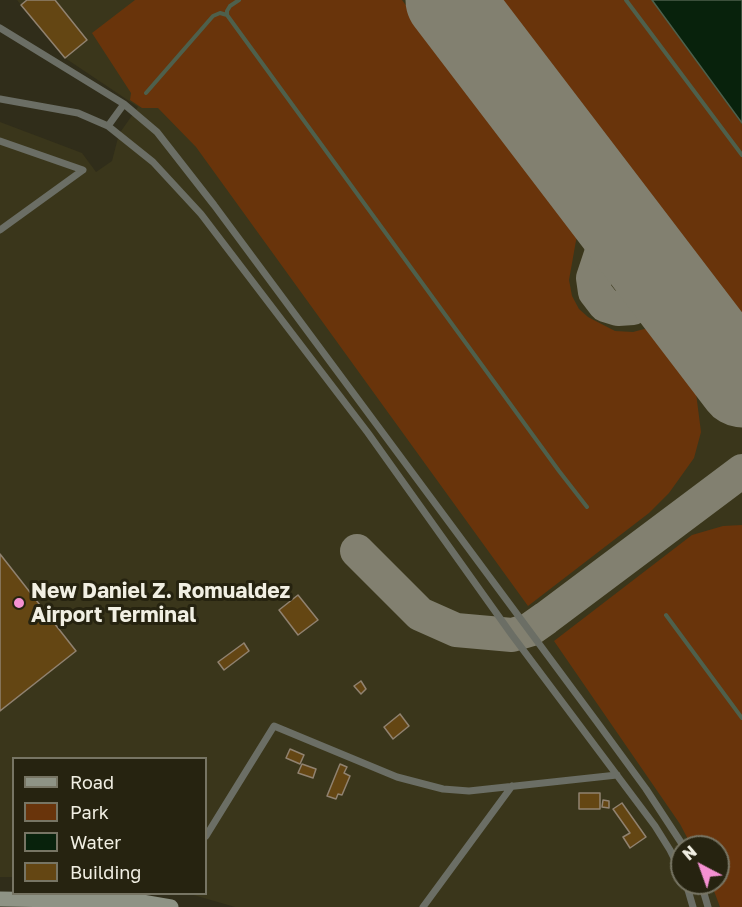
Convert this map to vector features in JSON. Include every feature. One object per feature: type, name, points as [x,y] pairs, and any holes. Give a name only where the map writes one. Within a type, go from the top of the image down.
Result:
[{"type":"main road","points":[[10,902],[167,903]]},
{"type":"lane","points":[[0,28],[124,104],[157,132],[214,205],[597,722],[676,835]]},
{"type":"lane","points":[[0,99],[78,113],[108,126],[153,162],[201,214],[368,433],[655,826],[670,850]]},
{"type":"lane","points":[[108,126],[124,104]]},
{"type":"lane","points":[[0,141],[83,170],[0,230]]},
{"type":"lane","points":[[201,214],[214,205]]},
{"type":"lane","points":[[368,433],[378,426]]},
{"type":"lane","points":[[585,732],[597,722]]},
{"type":"lane","points":[[207,834],[274,726],[424,786],[470,791],[617,775]]},
{"type":"lane","points":[[423,907],[512,786]]},
{"type":"shaded area","points":[[17,0],[642,0],[742,132],[742,907],[235,907],[193,895],[207,895],[207,757],[12,757],[12,877],[0,877],[0,122],[82,153],[96,172],[112,161],[119,134],[138,107],[65,58]]},
{"type":"green space","points":[[135,0],[402,0],[577,235],[569,280],[572,296],[579,309],[588,317],[615,331],[633,332],[648,328],[696,393],[701,432],[694,458],[669,493],[649,513],[528,606],[196,147],[158,108],[142,108],[130,100],[131,93],[92,33]]},
{"type":"green space","points":[[502,0],[652,0],[742,124],[742,317]]},
{"type":"green space","points":[[742,525],[742,907],[720,907],[716,895],[730,895],[730,835],[686,835],[554,641],[692,535],[723,526]]},
{"type":"water","points":[[652,0],[742,0],[742,123]]},
{"type":"building","points":[[27,0],[55,0],[87,40],[65,58],[21,5]]},
{"type":"building","name":"New Daniel Z. Romualdez Airport Terminal","points":[[0,554],[76,651],[0,711]]},
{"type":"building","points":[[298,595],[318,620],[298,635],[279,610]]},
{"type":"building","points":[[244,643],[249,651],[224,670],[218,662]]},
{"type":"building","points":[[361,681],[366,689],[361,694],[354,686]]},
{"type":"building","points":[[400,714],[409,726],[393,739],[384,727]]},
{"type":"building","points":[[290,749],[304,755],[300,764],[286,758]]},
{"type":"building","points":[[302,764],[316,769],[313,778],[298,773]]},
{"type":"building","points":[[340,764],[347,767],[344,773],[350,776],[342,795],[338,794],[336,799],[327,796]]},
{"type":"building","points":[[579,793],[600,793],[600,809],[579,809]]},
{"type":"building","points":[[603,800],[609,801],[609,808],[602,807]]},
{"type":"building","points":[[622,803],[646,837],[630,848],[623,837],[630,833],[613,809]]},
{"type":"waterway","points":[[239,0],[230,6],[227,15],[587,507]]},
{"type":"waterway","points":[[626,0],[742,155]]},
{"type":"waterway","points":[[146,93],[213,16],[220,13],[227,15]]},
{"type":"waterway","points":[[666,615],[742,718]]},
{"type":"taxiway","points":[[608,209],[608,233],[593,278],[595,292],[605,305],[618,309],[633,308],[641,302],[649,290],[650,273],[640,251]]},
{"type":"taxiway","points":[[357,551],[420,614],[456,630],[512,635],[529,630],[546,618],[742,471]]},
{"type":"runway","points":[[449,0],[742,384]]},
{"type":"place","name":"New Daniel Z. Romualdez Airport Terminal","points":[[19,603]]}]
